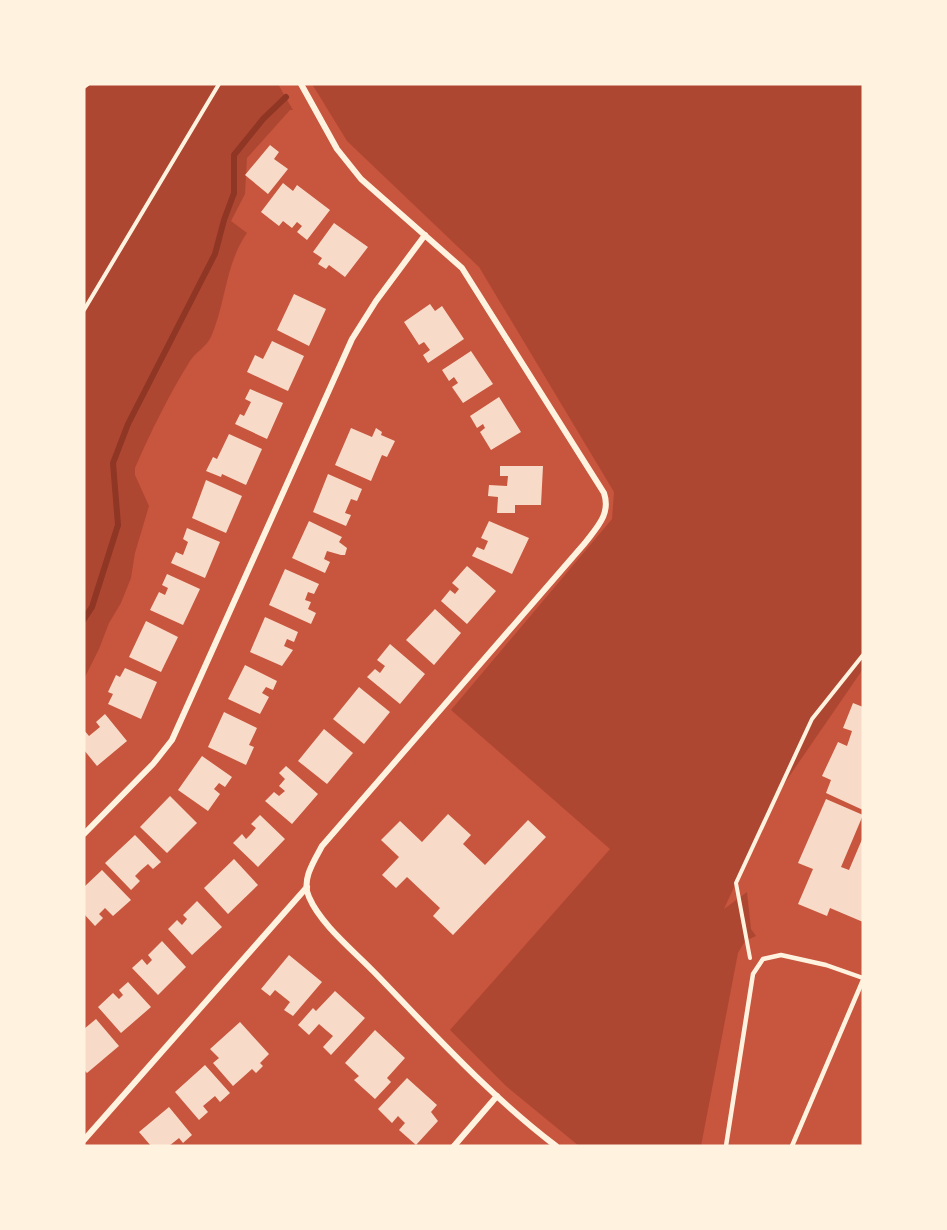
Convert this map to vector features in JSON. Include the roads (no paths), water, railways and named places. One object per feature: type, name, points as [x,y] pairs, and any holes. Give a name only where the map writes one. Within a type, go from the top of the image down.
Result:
[{"type":"street","points":[[301,84],[337,149],[361,179],[457,263],[604,493],[606,500],[602,521],[550,585],[322,846],[312,865],[307,887],[308,896],[323,919],[468,1069],[496,1096],[556,1146]]},
{"type":"street","points":[[84,834],[153,764],[172,740],[351,339],[425,235]]},
{"type":"street","points":[[84,1140],[307,887]]},
{"type":"street","points":[[454,1146],[496,1096]]},
{"type":"lane","points":[[726,1146],[753,974],[763,959],[782,955],[826,965],[863,979],[792,1146]]},
{"type":"waterway","points":[[84,619],[92,607],[118,525],[113,463],[128,424],[215,254],[234,193],[234,155],[263,119],[286,97]]}]
